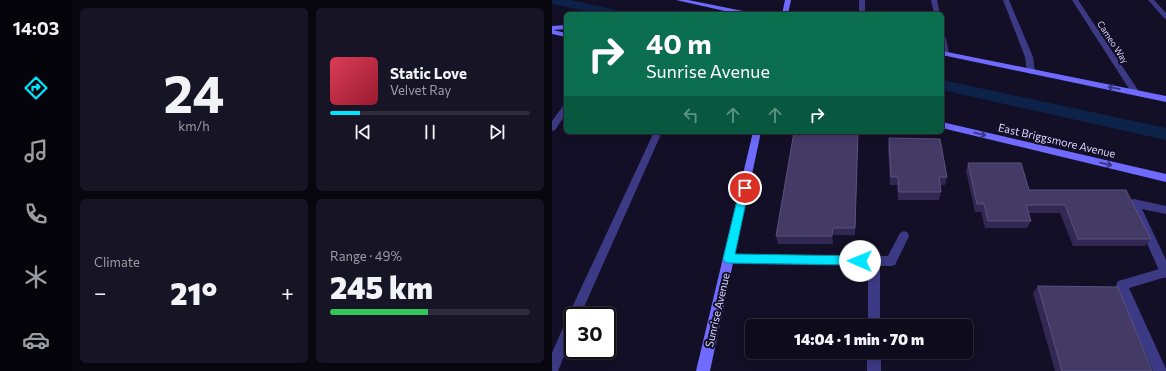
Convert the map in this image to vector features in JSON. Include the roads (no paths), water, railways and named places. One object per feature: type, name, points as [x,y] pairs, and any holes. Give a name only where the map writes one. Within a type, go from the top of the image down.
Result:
[{"type":"main road","points":[[679,0],[738,12]]},
{"type":"main road","points":[[785,12],[788,0]]},
{"type":"main road","points":[[552,28],[564,28]]},
{"type":"main road","points":[[552,32],[564,35]]},
{"type":"main road","points":[[944,56],[1166,99]]},
{"type":"main road","name":"East Briggsmore Avenue","points":[[944,125],[1166,178]]},
{"type":"main road","name":"Sunrise Avenue","points":[[703,371],[757,134]]},
{"type":"street","points":[[862,0],[862,12]]},
{"type":"street","points":[[934,0],[937,12]]},
{"type":"street","points":[[1006,0],[1029,57],[1031,72]]},
{"type":"street","name":"Cameo Way","points":[[1075,0],[1136,93]]},
{"type":"street","points":[[1151,0],[1166,17]]},
{"type":"street","points":[[552,128],[564,111]]},
{"type":"street","points":[[579,307],[657,134]]},
{"type":"street","points":[[1160,371],[1122,285],[1166,273],[1134,203],[1166,210]]},
{"type":"street","points":[[729,259],[891,261],[904,236]]},
{"type":"street","points":[[874,261],[874,319]]},
{"type":"street","points":[[552,369],[564,341]]},
{"type":"street","points":[[874,359],[874,371]]},
{"type":"waterway","points":[[552,0],[607,12]]},
{"type":"waterway","points":[[944,85],[1166,134]]}]
